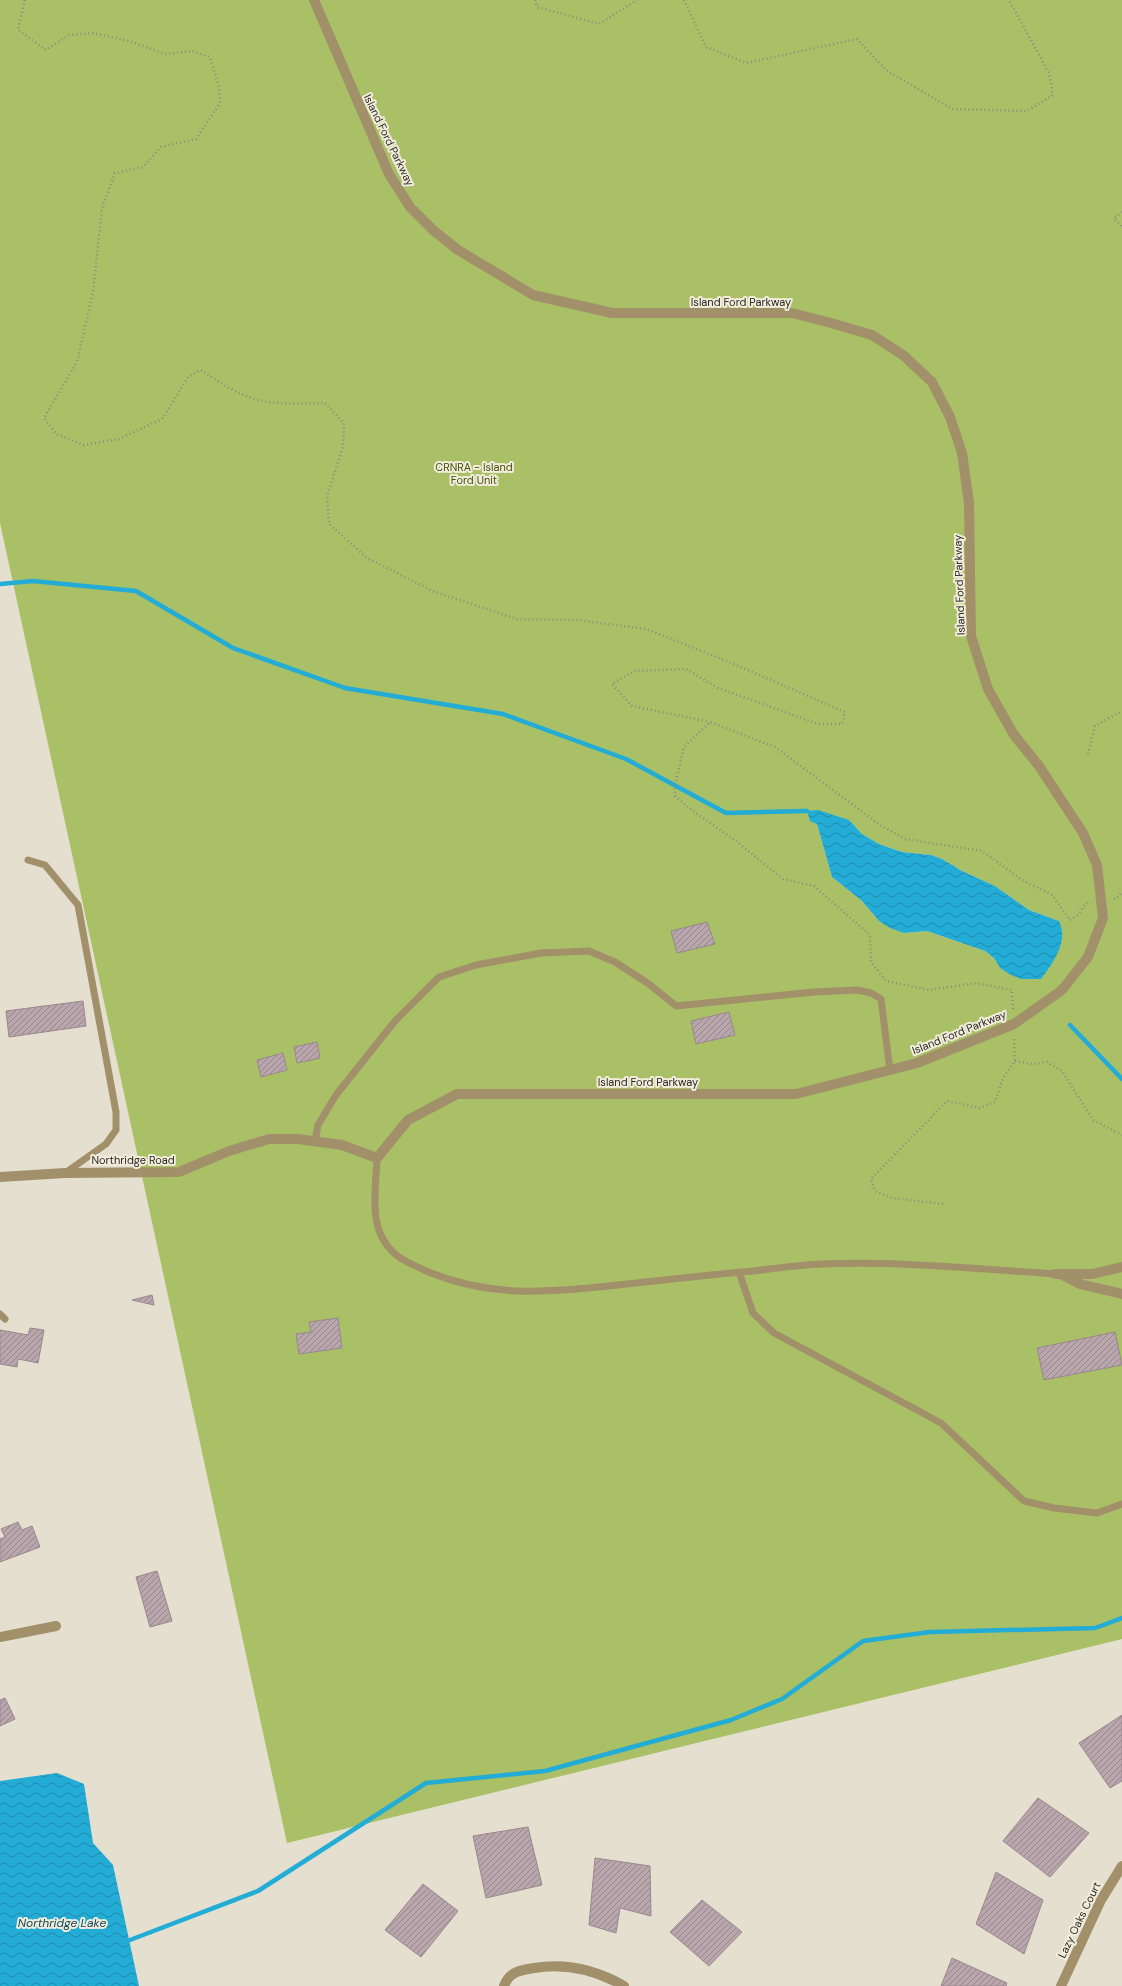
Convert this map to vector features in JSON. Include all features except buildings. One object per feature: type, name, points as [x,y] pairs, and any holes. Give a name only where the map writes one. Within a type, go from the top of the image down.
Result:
[{"type":"street","name":"Island Ford Parkway","points":[[314,0],[375,144],[390,174],[410,207],[432,230],[458,250],[494,273],[533,295],[612,313],[792,313],[872,335],[903,355],[932,382],[950,417],[962,453],[969,503],[971,636],[988,689],[1014,734],[1039,766],[1083,833],[1097,865],[1103,918],[1088,957],[1062,990],[1014,1024],[917,1063],[796,1094],[457,1094],[408,1120],[377,1158]]},
{"type":"street","name":"Northridge Road","points":[[0,1177],[65,1173],[179,1172],[229,1151],[269,1140],[298,1139],[342,1145],[377,1158]]},
{"type":"street","points":[[1059,1275],[1092,1274],[1122,1267]]},
{"type":"street","points":[[1059,1275],[1080,1284],[1122,1294]]},
{"type":"street","points":[[0,1637],[56,1626]]},
{"type":"street","name":"Lazy Oaks Court","points":[[1061,1986],[1101,1900],[1122,1866]]},
{"type":"street","points":[[504,1986],[506,1979],[518,1971],[549,1966],[576,1968],[602,1975],[624,1986]]},
{"type":"lane","points":[[28,860],[45,865],[78,905],[116,1112],[116,1130],[106,1144],[65,1173]]},
{"type":"lane","points":[[316,1141],[318,1125],[336,1095],[395,1021],[439,977],[476,965],[541,953],[589,951],[616,962],[649,984],[676,1006],[814,992],[857,990],[870,993],[881,999],[890,1070]]},
{"type":"lane","points":[[377,1158],[375,1218],[378,1232],[386,1245],[395,1255],[439,1276],[477,1287],[500,1291],[528,1292],[822,1264],[900,1265],[1059,1275]]},
{"type":"lane","points":[[739,1272],[753,1313],[774,1333],[941,1423],[1024,1500],[1054,1508],[1097,1513],[1122,1504]]},
{"type":"path","points":[[25,0],[18,30],[46,50],[69,35],[93,33],[129,41],[165,54],[192,51],[210,57],[219,87],[220,103],[196,140],[161,147],[143,167],[115,173],[102,208],[93,292],[77,362],[44,418],[56,434],[84,445],[119,439],[162,419],[188,377],[201,370],[226,386],[250,398],[279,403],[325,403],[344,423],[343,446],[327,496],[329,524],[367,558],[435,592],[517,619],[577,620],[646,629],[729,662],[845,712],[842,724],[818,724],[718,688],[686,669],[634,671],[612,684],[632,706],[710,722],[775,747],[880,825],[905,839],[982,851],[1022,880],[1052,894],[1070,920],[1078,915],[1086,903],[1116,898],[1122,892]]},
{"type":"path","points":[[535,0],[537,7],[599,24],[637,0]]},
{"type":"path","points":[[684,0],[706,47],[746,63],[857,39],[886,70],[952,109],[1027,111],[1053,96],[1049,73],[1009,0]]},
{"type":"path","points":[[1122,212],[1114,218],[1122,226]]},
{"type":"path","points":[[1088,754],[1095,726],[1122,711]]},
{"type":"path","points":[[710,722],[684,748],[675,785],[675,796],[693,811],[736,841],[783,879],[814,886],[870,935],[872,962],[886,981],[928,990],[976,983],[1012,990],[1015,1061],[1004,1078],[995,1102],[980,1108],[947,1101],[871,1179],[875,1191],[892,1198],[943,1204]]},
{"type":"path","points":[[1015,1061],[1032,1064],[1047,1062],[1062,1071],[1093,1120],[1122,1135]]},
{"type":"green space","name":"CRNRA - Island Ford Unit","points":[[0,0],[1122,0],[1122,1639],[287,1843],[0,523]],"holes":[[[849,820],[862,834],[879,844],[902,852],[931,855],[942,859],[962,871],[995,886],[1029,910],[1059,921],[1041,979],[1021,979],[1000,968],[994,958],[985,951],[927,931],[904,933],[879,921],[862,901],[832,877],[817,824]]]},
{"type":"water","points":[[818,810],[849,820],[862,834],[879,844],[902,852],[931,855],[942,859],[962,871],[995,886],[1029,910],[1059,921],[1062,929],[1061,944],[1055,959],[1046,973],[1041,979],[1021,979],[1000,968],[994,958],[985,951],[927,931],[904,933],[890,928],[879,921],[862,901],[832,877],[817,824],[810,821],[807,811]]},
{"type":"water","name":"Northridge Lake","points":[[57,1773],[84,1784],[93,1843],[113,1865],[139,1986],[0,1986],[0,1781]]},
{"type":"waterway","points":[[0,584],[33,581],[136,591],[233,648],[345,688],[503,714],[626,759],[726,813],[807,811]]},
{"type":"waterway","points":[[1070,1025],[1122,1079]]},
{"type":"waterway","points":[[130,1940],[258,1891],[426,1783],[545,1771],[731,1720],[782,1699],[863,1641],[930,1632],[1095,1628],[1122,1618]]}]
